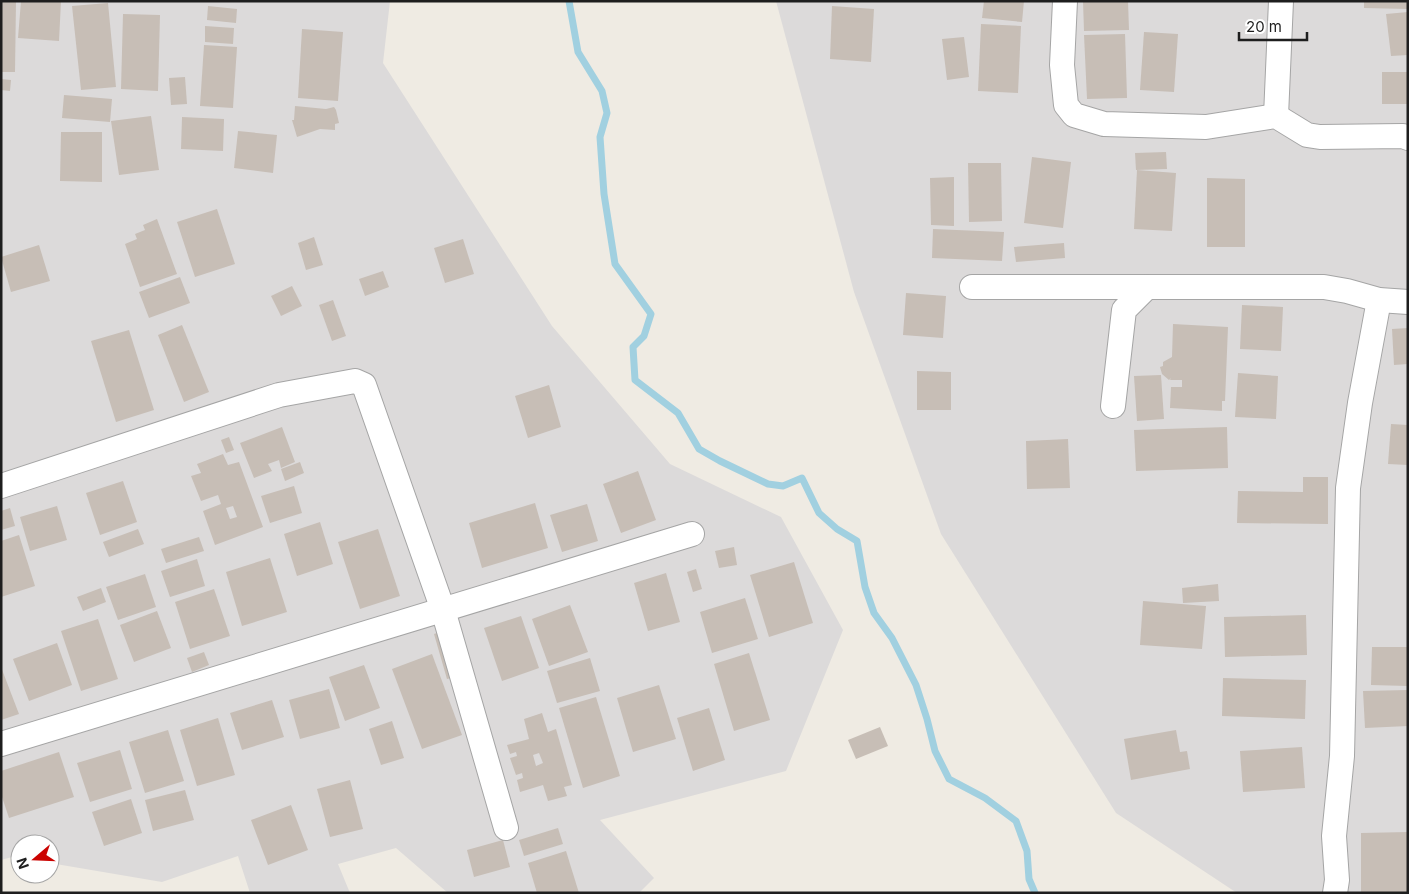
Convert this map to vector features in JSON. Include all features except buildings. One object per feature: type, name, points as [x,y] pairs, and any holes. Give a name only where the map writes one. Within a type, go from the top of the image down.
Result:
[{"type":"street","points":[[1065,1],[1062,65],[1066,105],[1074,115],[1104,124],[1206,127],[1276,116],[1307,135],[1320,137],[1402,136],[1408,138]]},
{"type":"street","points":[[1276,116],[1281,1]]},
{"type":"street","points":[[972,287],[1324,287],[1348,291],[1379,300],[1408,302]]},
{"type":"street","points":[[1113,406],[1124,310],[1147,287]]},
{"type":"street","points":[[1335,893],[1337,880],[1334,836],[1342,756],[1348,488],[1360,403],[1379,300]]},
{"type":"street","points":[[1,486],[279,396],[355,381],[364,385],[443,610],[506,828]]},
{"type":"street","points":[[1,744],[692,534]]},
{"type":"shaded area","points":[[1,1],[390,1],[383,63],[552,326],[670,464],[781,517],[843,630],[786,771],[600,820],[654,878],[639,893],[448,893],[396,848],[338,864],[350,893],[250,893],[238,856],[162,882],[60,865],[60,834],[10,834],[10,858],[1,860]]},
{"type":"shaded area","points":[[776,1],[1408,1],[1408,893],[1237,893],[1116,813],[941,534],[854,292]]},
{"type":"waterway","points":[[569,1],[578,52],[602,91],[607,113],[600,137],[604,194],[615,264],[651,314],[644,336],[633,347],[635,380],[678,413],[699,449],[768,484],[783,486],[802,478],[819,513],[837,529],[857,541],[865,587],[874,613],[892,638],[916,685],[935,751],[949,779],[985,798],[1016,821],[1027,851],[1029,879],[1035,893]]}]
